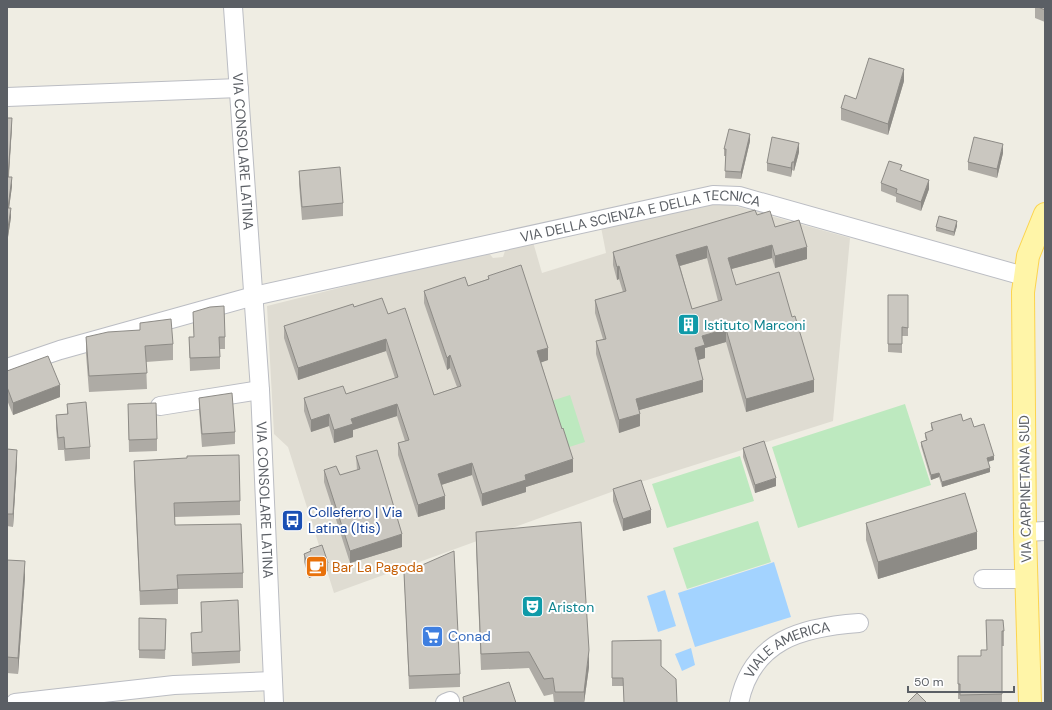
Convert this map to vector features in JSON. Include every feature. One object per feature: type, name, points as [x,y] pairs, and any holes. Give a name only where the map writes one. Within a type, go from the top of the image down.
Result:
[{"type":"main road","name":"VIA CARPINETANA SUD","points":[[1030,703],[1027,579],[1035,531],[1023,366],[1024,276],[1030,250],[1045,214]]},
{"type":"street","name":"VIA CONSOLARE LATINA","points":[[233,7],[260,396],[274,703]]},
{"type":"street","points":[[7,97],[239,88]]},
{"type":"street","name":"VIA DELLA SCIENZA E DELLA TECNICA","points":[[254,296],[702,196],[732,195],[777,206],[1024,276]]},
{"type":"street","points":[[7,368],[60,350],[254,296]]},
{"type":"street","points":[[160,406],[260,396]]},
{"type":"street","points":[[983,579],[1027,579]]},
{"type":"street","name":"VIALE AMERICA","points":[[739,703],[750,672],[758,659],[769,649],[784,639],[801,632],[859,623]]},
{"type":"street","points":[[15,703],[174,685],[273,681]]},
{"type":"shaded area","points":[[721,202],[850,238],[833,421],[625,487],[334,593],[288,447],[274,434],[267,306],[487,251],[493,258],[503,257],[506,248],[533,242],[542,273],[606,253],[601,227]]},
{"type":"green space","points":[[570,395],[585,442],[566,448],[551,401]]},
{"type":"green space","points":[[905,404],[931,485],[798,528],[772,447]]},
{"type":"green space","points":[[740,456],[754,501],[667,528],[652,484]]},
{"type":"green space","points":[[758,521],[771,562],[687,589],[673,548]]},
{"type":"water","points":[[774,562],[791,617],[695,647],[678,593]]},
{"type":"water","points":[[665,590],[676,626],[658,632],[647,596]]},
{"type":"water","points":[[691,648],[695,665],[682,671],[675,654]]},
{"type":"building","points":[[1038,7],[1045,7],[1045,10]]},
{"type":"building","points":[[869,58],[904,69],[888,124],[841,108],[845,95],[856,99]]},
{"type":"building","points":[[7,118],[12,118],[8,177],[12,177],[8,208],[11,208],[8,228],[7,228]]},
{"type":"building","points":[[729,129],[750,134],[741,172],[725,171],[726,149],[724,149]]},
{"type":"building","points":[[772,137],[799,143],[791,168],[767,163]]},
{"type":"building","points":[[974,137],[1003,144],[997,169],[968,162]]},
{"type":"building","points":[[889,161],[902,165],[900,170],[929,180],[921,202],[896,193],[897,189],[881,183]]},
{"type":"building","points":[[340,167],[343,203],[302,207],[299,171]]},
{"type":"building","name":"Istituto Marconi","points":[[755,210],[757,215],[770,211],[775,227],[799,220],[807,247],[775,256],[772,245],[728,258],[736,285],[779,272],[792,317],[795,316],[814,380],[746,399],[726,329],[702,336],[705,345],[695,348],[703,380],[636,399],[640,414],[619,420],[596,341],[606,339],[595,300],[626,291],[619,266],[617,267],[613,252]],"holes":[[[707,246],[722,300],[692,309],[676,255]]]},
{"type":"building","points":[[939,216],[957,221],[954,232],[936,227]]},
{"type":"building","points":[[521,265],[548,348],[537,351],[573,459],[525,475],[526,480],[482,494],[472,463],[438,474],[445,496],[418,505],[398,443],[409,440],[397,404],[351,419],[353,424],[334,430],[329,414],[311,420],[304,398],[343,386],[346,394],[398,377],[386,339],[298,368],[284,326],[353,304],[354,307],[382,298],[388,314],[405,308],[434,395],[461,386],[450,355],[447,358],[424,291],[465,277],[468,286],[489,279],[488,276]]},
{"type":"building","points":[[888,295],[908,295],[908,328],[902,327],[902,344],[888,344]]},
{"type":"building","points":[[224,306],[225,337],[219,337],[220,357],[190,358],[189,337],[194,337],[193,312],[210,307]]},
{"type":"building","points":[[171,319],[173,344],[145,346],[147,373],[89,376],[86,337],[108,332],[140,330],[140,323]]},
{"type":"building","points":[[48,356],[60,385],[13,403],[7,387],[7,371]]},
{"type":"building","points":[[232,393],[235,432],[202,434],[199,398]]},
{"type":"building","points":[[86,402],[90,447],[65,449],[64,437],[58,438],[56,415],[68,414],[67,404]]},
{"type":"building","points":[[156,403],[157,439],[129,440],[128,404]]},
{"type":"building","points":[[961,414],[963,421],[971,418],[974,427],[984,424],[994,456],[987,458],[990,468],[942,482],[939,473],[931,475],[921,442],[927,440],[925,433],[933,430],[931,423]]},
{"type":"building","points":[[764,441],[776,478],[755,485],[743,448]]},
{"type":"building","points":[[7,449],[17,450],[13,514],[7,514]]},
{"type":"building","points":[[377,450],[402,534],[350,551],[324,470],[336,466],[340,475],[360,469],[356,456]]},
{"type":"building","points":[[239,455],[240,501],[174,503],[175,525],[241,524],[243,573],[177,575],[178,589],[140,591],[134,461],[187,458],[187,456]]},
{"type":"building","points":[[641,480],[651,510],[623,519],[613,489]]},
{"type":"building","points":[[965,493],[977,532],[878,562],[866,523]]},
{"type":"building","name":"Ariston","points":[[581,522],[589,650],[584,692],[555,692],[553,678],[544,679],[529,652],[481,654],[476,532]]},
{"type":"building","points":[[322,545],[328,563],[309,569],[304,554],[311,551],[310,549]]},
{"type":"building","name":"Conad","points":[[454,551],[460,674],[409,676],[404,573]]},
{"type":"building","points":[[7,560],[25,561],[18,658],[7,657]]},
{"type":"building","points":[[238,600],[240,651],[192,653],[191,633],[202,632],[201,602]]},
{"type":"building","points":[[139,618],[166,619],[165,650],[139,650]]},
{"type":"building","points":[[986,620],[1003,620],[1002,694],[960,695],[960,684],[958,684],[958,656],[981,656],[981,650],[987,650]]},
{"type":"building","points":[[661,640],[661,666],[676,679],[677,703],[624,703],[623,678],[612,678],[612,641]]},
{"type":"building","points":[[509,682],[516,703],[464,703],[463,697]]},
{"type":"building","points":[[917,693],[927,703],[907,703]]},
{"type":"place","name":"Istituto Marconi","points":[[689,325]]},
{"type":"place","name":"Colleferro | Via Latina (Itis)","points":[[292,520]]},
{"type":"place","name":"Bar La Pagoda","points":[[316,567]]},
{"type":"place","name":"Ariston","points":[[532,607]]},
{"type":"place","name":"Conad","points":[[432,636]]}]
